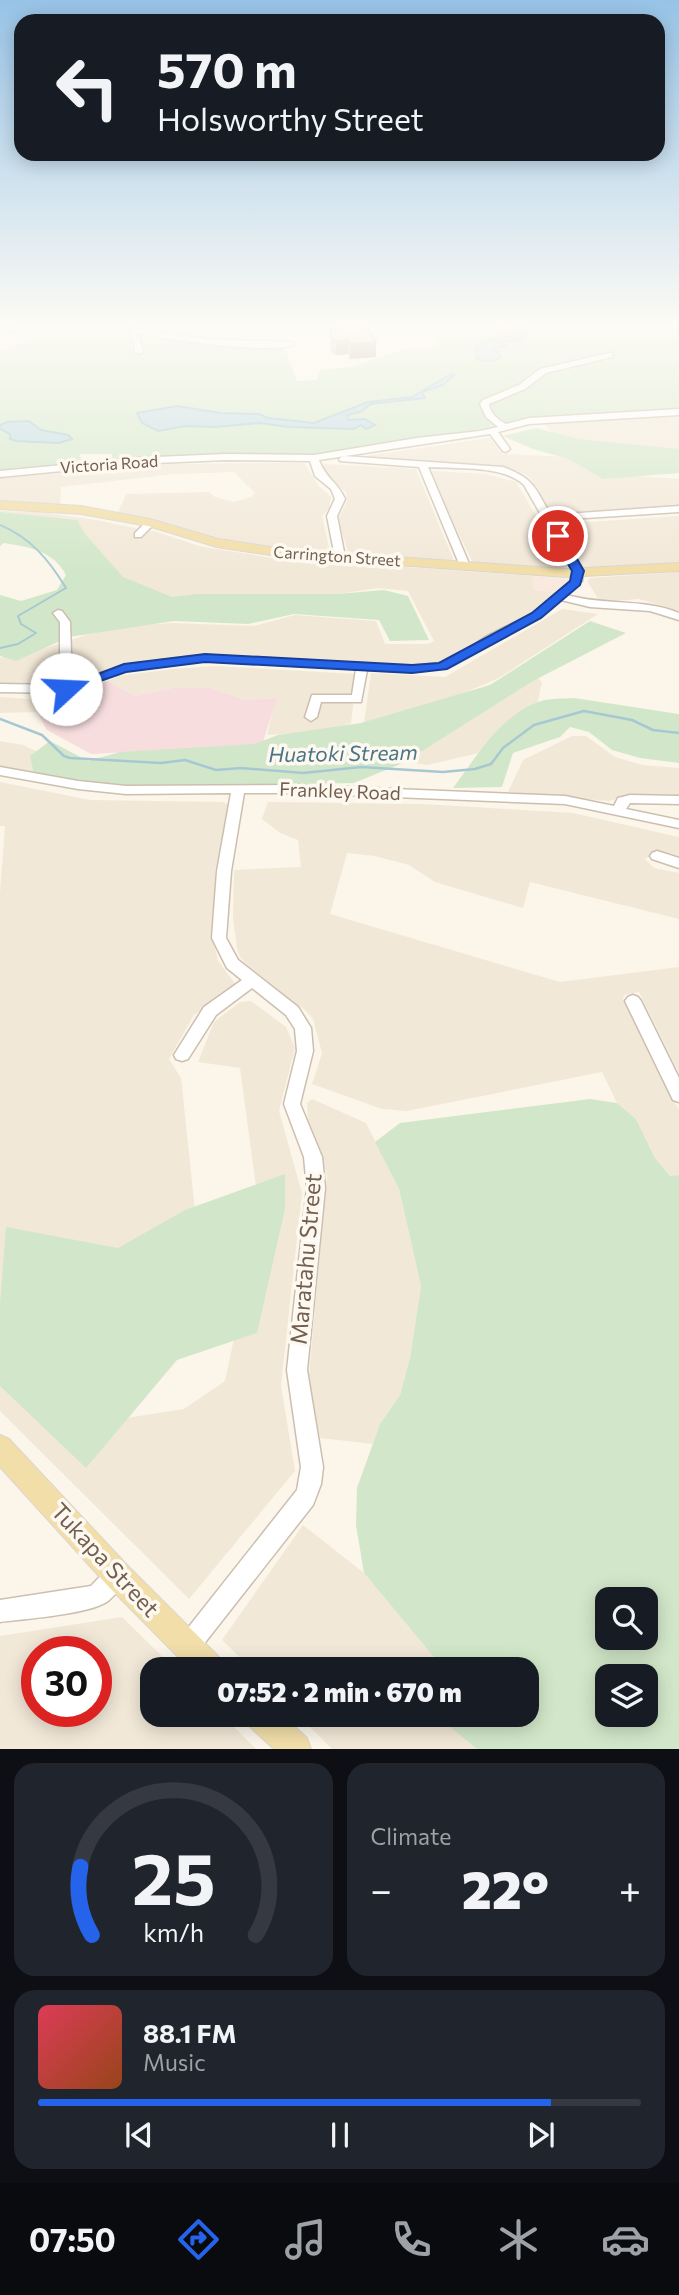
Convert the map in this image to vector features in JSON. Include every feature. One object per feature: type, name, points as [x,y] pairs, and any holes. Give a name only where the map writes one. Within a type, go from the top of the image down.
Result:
[{"type":"main road","name":"Carrington Street","points":[[0,505],[64,507],[150,523],[204,540],[247,548],[340,557],[578,574],[679,567]]},
{"type":"main road","name":"Tukapa Street","points":[[0,1448],[117,1575],[199,1657]]},
{"type":"main road","points":[[273,1727],[296,1749]]},
{"type":"street","points":[[487,409],[493,419],[505,427]]},
{"type":"street","points":[[339,457],[545,420],[679,412]]},
{"type":"street","points":[[492,431],[506,449]]},
{"type":"street","name":"Victoria Road","points":[[0,474],[134,461],[339,457],[510,473],[525,480],[548,518]]},
{"type":"street","points":[[314,458],[320,476],[335,488],[340,499],[332,512],[340,557]]},
{"type":"street","points":[[422,465],[465,566]]},
{"type":"street","points":[[0,688],[66,689],[124,668],[175,660],[219,658],[412,669],[442,666],[536,616],[577,581],[578,574],[548,518],[679,509]]},
{"type":"street","points":[[138,535],[150,523]]},
{"type":"street","points":[[561,597],[585,604],[645,607],[679,617]]},
{"type":"street","points":[[58,613],[65,622],[66,689]]},
{"type":"street","points":[[361,708],[365,667]]},
{"type":"street","points":[[312,717],[316,698],[357,699],[365,667]]},
{"type":"street","name":"Frankley Road","points":[[0,771],[106,789],[238,789],[565,800],[679,824]]},
{"type":"street","name":"Maratahu Street","points":[[188,1646],[305,1497],[310,1484],[311,1455],[297,1370],[316,1171],[292,1104],[305,1051],[305,1038],[303,1028],[292,1011],[232,964],[219,938],[224,871],[238,789]]},
{"type":"street","points":[[619,810],[624,802],[630,799],[679,800]]},
{"type":"street","points":[[657,856],[679,863]]},
{"type":"street","points":[[182,1055],[210,1011],[251,981]]},
{"type":"street","points":[[632,1001],[679,1095]]},
{"type":"street","points":[[0,1611],[92,1597],[99,1594],[117,1575]]},
{"type":"shaded area","points":[[679,416],[679,453],[554,438],[545,423]]},
{"type":"shaded area","points":[[490,438],[503,454],[572,457],[604,474],[679,479],[679,508],[553,516],[531,479],[523,473],[365,459],[366,456]]},
{"type":"shaded area","points":[[304,463],[319,486],[331,497],[329,508],[322,516],[330,552],[327,554],[261,549],[116,517],[126,494],[209,492],[215,497],[234,502],[251,497],[255,493],[234,472],[174,474],[61,487],[60,507],[0,505],[0,478],[170,464]]},
{"type":"shaded area","points":[[323,465],[416,469],[454,561],[349,555],[338,519],[347,501],[346,492],[328,479]]},
{"type":"shaded area","points":[[429,473],[486,474],[516,482],[567,568],[563,572],[474,565]]},
{"type":"shaded area","points":[[0,511],[39,512],[96,520],[139,529],[133,537],[140,538],[147,530],[199,546],[273,558],[534,576],[533,590],[560,592],[530,615],[486,637],[438,668],[428,671],[206,659],[145,664],[56,687],[0,687],[0,658],[42,649],[112,627],[172,623],[254,626],[295,615],[376,621],[385,644],[428,644],[434,641],[408,591],[378,588],[338,594],[173,598],[155,593],[0,524]]},
{"type":"shaded area","points":[[679,516],[679,566],[586,573],[558,524]]},
{"type":"shaded area","points":[[679,572],[679,611],[639,599],[604,602],[599,600],[587,581],[590,578]]},
{"type":"shaded area","points":[[534,576],[573,581],[560,592],[533,590]]},
{"type":"shaded area","points":[[562,609],[598,614],[497,679],[451,698],[364,723],[371,673],[445,677]]},
{"type":"shaded area","points":[[523,664],[542,682],[536,710],[483,752],[427,765],[396,761],[481,702]]},
{"type":"shaded area","points":[[215,666],[357,674],[351,723],[330,731],[267,735],[276,698],[245,700],[211,688],[172,688],[135,696],[108,681],[119,676]]},
{"type":"shaded area","points":[[108,681],[135,696],[172,688],[211,688],[245,700],[277,698],[262,745],[91,754],[47,730],[37,712],[75,706],[77,691]]},
{"type":"shaded area","points":[[77,696],[75,706],[37,712],[0,713],[0,697],[42,700]]},
{"type":"shaded area","points":[[572,736],[586,736],[615,757],[642,765],[679,768],[679,799],[627,795],[609,801],[508,792],[523,760]]},
{"type":"shaded area","points":[[0,741],[23,745],[45,755],[39,775],[0,767]]},
{"type":"shaded area","points":[[0,782],[90,800],[222,802],[230,805],[215,871],[215,948],[218,961],[236,985],[194,1015],[169,1059],[181,1078],[196,1220],[88,1424],[184,1409],[225,1381],[260,1216],[240,1068],[198,1062],[214,1022],[240,1002],[251,1001],[286,1027],[295,1048],[279,1111],[302,1193],[281,1385],[295,1471],[189,1599],[0,1411],[0,893],[5,826],[0,826]]},
{"type":"shaded area","points":[[268,802],[423,804],[573,813],[679,837],[679,863],[652,855],[645,859],[654,868],[679,873],[679,919],[530,882],[523,908],[435,882],[409,865],[375,856],[347,853],[330,914],[560,982],[679,967],[679,1073],[639,992],[624,995],[623,1000],[679,1110],[679,1175],[670,1176],[655,1158],[636,1119],[617,1103],[602,1072],[407,1111],[382,1109],[312,1084],[322,1053],[313,1019],[305,1010],[262,981],[240,957],[237,948],[233,918],[234,870],[301,867],[298,840],[280,833],[262,819]]},
{"type":"shaded area","points":[[312,1099],[366,1123],[399,1189],[421,1286],[410,1358],[400,1395],[380,1424],[373,1444],[320,1438],[308,1387],[327,1176],[308,1119],[307,1103]]},
{"type":"shaded area","points":[[303,1525],[364,1573],[434,1657],[240,1657],[222,1640]]},
{"type":"shaded area","points":[[122,1617],[163,1657],[140,1657],[140,1727],[234,1727],[256,1749],[0,1749],[0,1636]]},
{"type":"shaded area","points":[[310,1727],[450,1727],[477,1749],[332,1749]]},
{"type":"green space","points":[[0,409],[679,409],[679,412],[515,421],[460,434],[417,438],[314,455],[112,459],[112,454],[80,454],[81,461],[0,471]]},
{"type":"green space","points":[[536,428],[578,439],[679,449],[679,473],[603,479],[569,459],[533,449],[503,436]]},
{"type":"green space","points":[[0,512],[77,520],[85,534],[123,577],[172,597],[197,594],[337,594],[384,590],[408,596],[429,640],[390,641],[379,620],[294,614],[248,624],[174,621],[69,637],[16,661],[0,656],[0,595],[21,601],[57,590],[66,575],[48,555],[23,546],[4,543],[0,546]]},
{"type":"green space","points":[[590,621],[626,633],[533,681],[403,763],[354,783],[104,788],[34,774],[30,756],[50,741],[88,761],[120,752],[254,744],[278,735],[361,723],[490,685]]},
{"type":"green space","points":[[574,698],[679,714],[679,763],[640,758],[612,750],[589,732],[570,727],[560,737],[513,753],[502,787],[453,788],[491,737],[514,716],[541,701]]},
{"type":"green space","points":[[590,1099],[617,1103],[636,1119],[655,1158],[670,1176],[679,1175],[679,1749],[477,1749],[450,1727],[539,1727],[539,1657],[434,1657],[364,1573],[356,1525],[357,1488],[380,1424],[400,1395],[410,1358],[421,1286],[399,1189],[375,1142],[400,1123]]},
{"type":"green space","points":[[285,1174],[285,1209],[257,1333],[177,1360],[86,1468],[0,1386],[0,1304],[6,1227],[118,1248],[185,1210]]},
{"type":"water","points":[[162,409],[193,409],[221,413],[259,414],[268,418],[314,423],[351,409],[365,409],[347,415],[349,420],[365,419],[375,425],[366,429],[361,425],[354,429],[289,427],[260,423],[215,427],[185,426],[158,431],[142,423],[137,413]]},
{"type":"water","points":[[29,421],[41,430],[68,435],[72,439],[59,443],[16,441],[0,429],[0,425],[7,422]]},
{"type":"waterway","name":"Huatoki Stream","points":[[0,525],[30,543],[53,568],[66,588],[18,616],[21,624],[36,633],[18,644],[0,648]]},
{"type":"waterway","name":"Huatoki Stream","points":[[0,719],[42,735],[64,756],[70,758],[161,763],[185,760],[216,770],[241,768],[303,773],[361,767],[443,772],[475,769],[491,764],[503,748],[534,725],[584,711],[632,720],[653,730],[679,733]]},
{"type":"route","points":[[66,689],[124,668],[205,658],[412,669],[442,666],[536,616],[576,582],[578,571],[558,536]]}]
